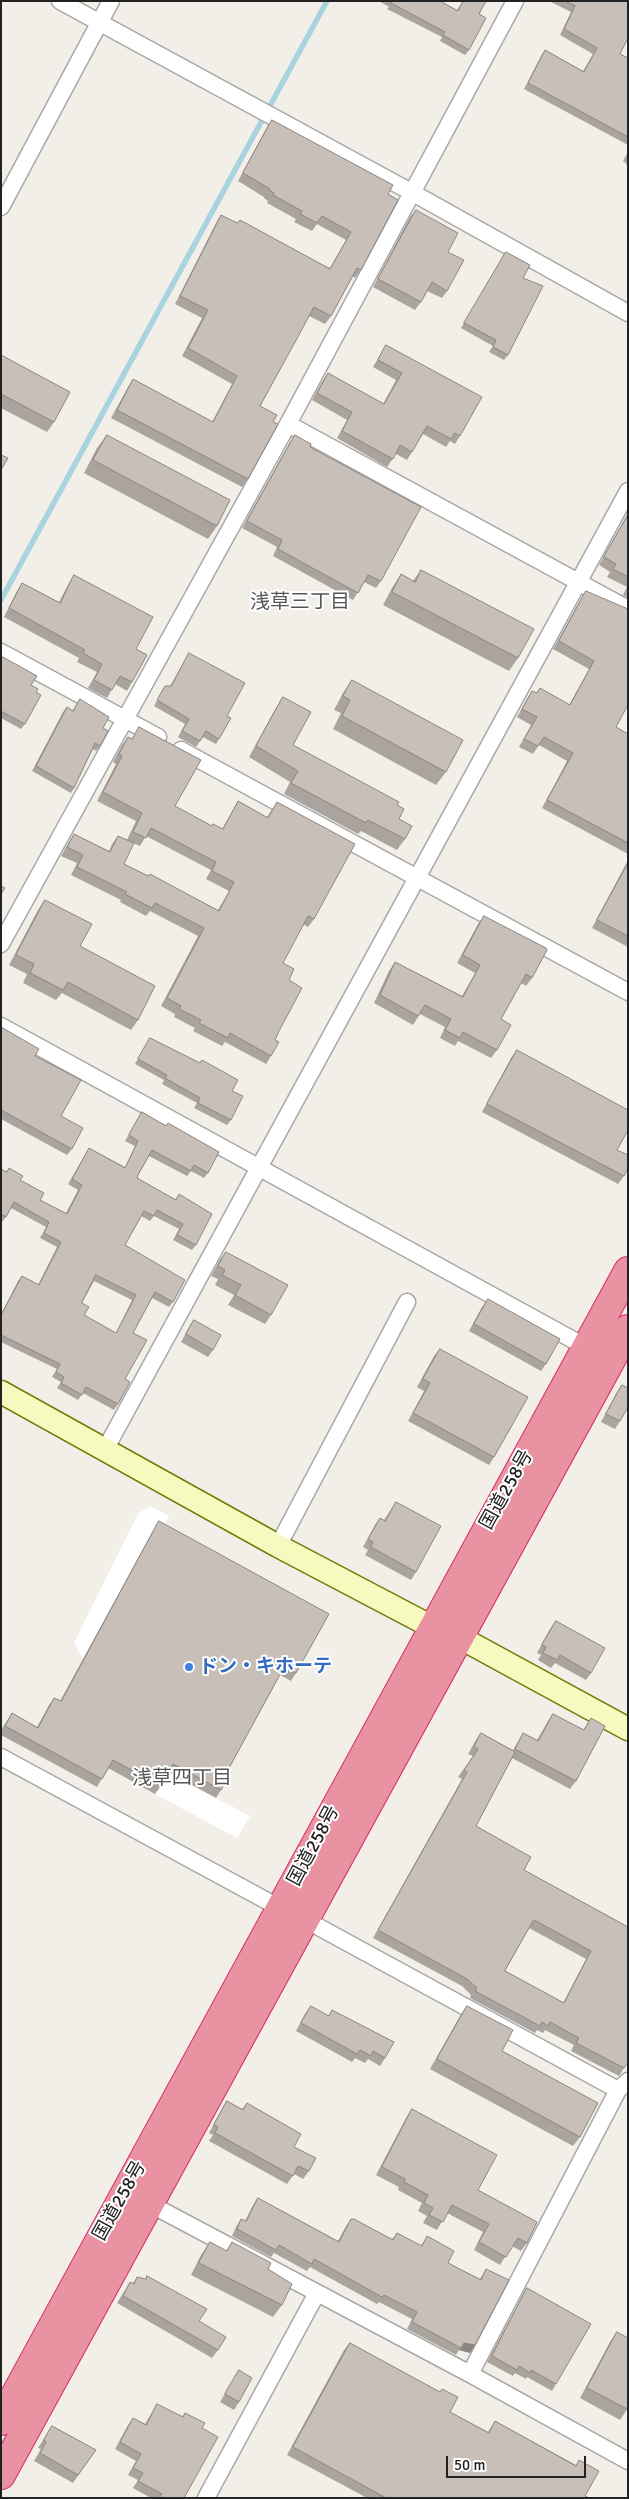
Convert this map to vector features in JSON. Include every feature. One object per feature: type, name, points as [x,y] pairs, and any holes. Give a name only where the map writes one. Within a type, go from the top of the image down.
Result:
[{"type":"highway","name":"国道258号","points":[[1,2475],[148,2203],[432,1627],[628,1271]]},
{"type":"highway","name":"国道258号","points":[[1,2420],[292,1913],[459,1637],[620,1363],[628,1329]]},
{"type":"street","points":[[60,1],[413,193],[628,313]]},
{"type":"street","points":[[1,207],[112,1]]},
{"type":"street","points":[[1,944],[288,424],[516,1]]},
{"type":"street","points":[[288,424],[628,610]]},
{"type":"street","points":[[106,1448],[577,581],[628,491]]},
{"type":"street","points":[[1,652],[628,992]]},
{"type":"street","points":[[1,1026],[260,1166],[586,1347]]},
{"type":"street","points":[[278,1546],[407,1302]]},
{"type":"street","points":[[1,1392],[106,1448],[278,1546],[432,1627],[459,1637],[628,1729]]},
{"type":"street","points":[[1,1757],[292,1913],[623,2086],[470,2374]]},
{"type":"street","points":[[148,2203],[470,2374],[628,2461]]},
{"type":"street","points":[[206,2498],[317,2293]]},
{"type":"pier","points":[[150,1506],[169,1516],[160,1533],[154,1529],[83,1659],[74,1643],[138,1514]]},
{"type":"pier","points":[[167,1772],[250,1816],[237,1838],[155,1794]]},
{"type":"building","points":[[392,1],[440,1],[458,11],[463,1],[486,1],[479,14],[486,18],[469,50],[443,35],[445,32],[391,3]]},
{"type":"building","points":[[565,1],[628,1],[628,38],[620,54],[628,58],[628,137],[528,83],[545,50],[584,72],[597,48],[564,29],[575,6]]},
{"type":"building","points":[[272,120],[393,185],[388,194],[398,200],[361,270],[357,268],[331,316],[314,307],[260,406],[277,415],[273,422],[278,424],[248,479],[117,410],[133,379],[213,422],[237,376],[188,348],[208,310],[180,296],[221,215],[237,223],[240,220],[330,269],[351,232],[322,216],[317,223],[300,214],[302,211],[273,195],[274,193],[270,189],[243,173]]},
{"type":"building","points":[[416,210],[458,233],[448,252],[464,260],[447,291],[432,282],[421,302],[378,279]]},
{"type":"building","points":[[506,252],[530,265],[523,278],[543,286],[508,355],[493,347],[496,340],[464,323]]},
{"type":"building","points":[[386,345],[482,397],[460,436],[455,433],[451,439],[427,426],[412,452],[400,445],[393,459],[342,431],[352,412],[317,393],[328,373],[384,404],[402,373],[378,360]]},
{"type":"building","points":[[1,355],[70,392],[54,422],[1,394]]},
{"type":"building","points":[[107,435],[230,500],[217,526],[93,460]]},
{"type":"building","points":[[295,435],[311,444],[310,447],[421,507],[381,581],[368,575],[358,593],[278,549],[282,540],[247,521]]},
{"type":"building","points":[[1,455],[8,458],[1,470]]},
{"type":"building","points":[[628,515],[628,577],[613,569],[616,564],[604,557]]},
{"type":"building","points":[[421,570],[534,629],[518,658],[392,592],[401,574],[415,582]]},
{"type":"building","points":[[74,575],[153,617],[136,649],[147,655],[132,682],[120,676],[112,690],[94,680],[102,664],[83,653],[85,650],[9,608],[22,583],[60,603]]},
{"type":"building","points":[[586,591],[628,609],[628,705],[616,727],[628,734],[628,843],[547,800],[573,753],[544,737],[538,746],[524,739],[537,717],[522,709],[532,691],[537,693],[540,688],[570,705],[594,661],[559,641]]},
{"type":"building","points":[[189,653],[245,683],[227,716],[231,718],[219,739],[206,731],[200,741],[182,731],[189,719],[157,700],[165,686],[171,686]]},
{"type":"building","points":[[1,656],[37,676],[31,685],[38,689],[36,692],[41,695],[25,724],[1,711]]},
{"type":"building","points":[[352,680],[463,740],[446,772],[342,716],[350,700],[343,696]]},
{"type":"building","points":[[283,697],[311,712],[293,745],[399,802],[397,805],[404,809],[399,819],[412,826],[405,839],[368,820],[366,823],[291,783],[298,771],[256,746]]},
{"type":"building","points":[[80,699],[109,717],[103,728],[108,731],[100,746],[95,743],[74,788],[36,766],[67,707],[73,711]]},
{"type":"building","points":[[139,727],[201,760],[175,806],[212,826],[213,824],[223,829],[238,801],[268,818],[277,802],[355,844],[314,919],[308,916],[283,963],[294,969],[289,980],[302,988],[279,1031],[275,1040],[279,1042],[271,1056],[230,1033],[228,1038],[199,1023],[201,1020],[179,1009],[181,1006],[167,998],[204,928],[155,903],[152,908],[125,894],[127,892],[77,867],[83,855],[67,847],[74,834],[110,852],[118,836],[134,843],[124,864],[148,876],[150,874],[219,911],[234,882],[212,871],[216,862],[151,828],[146,838],[133,832],[142,813],[103,792],[122,756],[119,754],[128,737],[132,739]]},
{"type":"building","points":[[628,863],[628,936],[597,920]]},
{"type":"building","points":[[1,886],[5,888],[1,894]]},
{"type":"building","points":[[45,900],[92,924],[80,946],[155,986],[138,1020],[68,982],[63,990],[30,973],[34,964],[16,955]]},
{"type":"building","points":[[484,916],[547,950],[532,978],[526,974],[501,1019],[511,1025],[497,1050],[463,1032],[460,1038],[445,1030],[451,1019],[425,1005],[418,1016],[380,995],[395,962],[463,997],[480,965],[463,955]]},
{"type":"building","points":[[1,1027],[39,1049],[35,1056],[81,1080],[61,1116],[83,1128],[72,1149],[1,1110]]},
{"type":"building","points":[[150,1038],[200,1063],[202,1060],[238,1080],[232,1091],[243,1096],[231,1120],[198,1103],[200,1098],[165,1078],[167,1075],[138,1059]]},
{"type":"building","points":[[517,1050],[628,1110],[628,1130],[617,1150],[628,1155],[628,1168],[624,1176],[487,1104]]},
{"type":"building","points":[[142,1112],[166,1126],[168,1123],[219,1152],[208,1173],[194,1165],[191,1171],[152,1150],[138,1175],[137,1178],[176,1200],[179,1194],[212,1214],[196,1245],[177,1235],[183,1224],[157,1210],[154,1216],[144,1211],[125,1245],[185,1280],[173,1302],[155,1292],[133,1333],[147,1340],[125,1379],[130,1382],[118,1404],[86,1387],[82,1395],[61,1383],[64,1377],[56,1372],[60,1364],[1,1335],[1,1315],[22,1276],[39,1285],[61,1242],[44,1233],[49,1222],[14,1202],[6,1217],[1,1214],[1,1169],[7,1172],[9,1168],[23,1176],[20,1180],[44,1193],[40,1200],[67,1214],[82,1185],[72,1179],[89,1148],[125,1168],[138,1141],[129,1135]],"holes":[[[96,1275],[136,1295],[116,1333],[84,1315],[89,1307],[82,1303]]]},
{"type":"building","points":[[226,1252],[288,1285],[271,1315],[235,1295],[241,1285],[222,1275],[225,1270],[218,1266]]},
{"type":"building","points":[[488,1299],[560,1339],[546,1364],[474,1324]]},
{"type":"building","points":[[194,1320],[221,1335],[213,1350],[186,1334]]},
{"type":"building","points":[[440,1349],[528,1397],[494,1457],[413,1413],[430,1383],[423,1379]]},
{"type":"building","points":[[622,1385],[628,1388],[628,1407],[620,1421],[606,1414]]},
{"type":"building","points":[[396,1502],[441,1526],[416,1572],[371,1547],[373,1542],[368,1539],[380,1518],[385,1521]]},
{"type":"building","name":"ドン・キホーテ","points":[[159,1521],[329,1614],[296,1673],[284,1667],[228,1770],[231,1772],[221,1790],[173,1764],[161,1786],[113,1760],[102,1779],[5,1726],[12,1713],[38,1728],[54,1698],[61,1701]]},
{"type":"building","points":[[556,1621],[605,1648],[591,1673],[560,1655],[557,1660],[543,1653],[546,1647],[542,1645]]},
{"type":"building","points":[[553,1714],[584,1730],[591,1718],[605,1726],[576,1781],[515,1749],[523,1733],[538,1741]]},
{"type":"building","points":[[481,1733],[515,1752],[476,1826],[531,1857],[524,1870],[628,1927],[628,2062],[624,2068],[576,2043],[579,2038],[550,2022],[548,2026],[542,2022],[540,2026],[475,1991],[477,1988],[467,1979],[378,1930],[467,1772],[464,1770],[478,1749],[474,1747]],"holes":[[[534,1920],[591,1951],[564,2003],[505,1971]]]},
{"type":"building","points":[[311,2006],[329,2016],[332,2010],[394,2042],[385,2058],[373,2051],[371,2056],[360,2050],[357,2054],[301,2023]]},
{"type":"building","points":[[467,2006],[513,2030],[502,2051],[598,2103],[580,2137],[437,2059]]},
{"type":"building","points":[[227,2101],[243,2110],[247,2103],[301,2134],[294,2147],[316,2158],[309,2171],[298,2166],[293,2176],[215,2133],[218,2127],[214,2125]]},
{"type":"building","points":[[412,2109],[497,2155],[478,2190],[537,2222],[527,2243],[518,2238],[506,2257],[479,2242],[489,2224],[452,2205],[443,2222],[429,2215],[433,2208],[424,2203],[428,2195],[404,2182],[405,2179],[382,2167]]},
{"type":"building","points":[[258,2198],[339,2242],[351,2219],[354,2219],[393,2240],[397,2233],[422,2246],[427,2236],[454,2251],[448,2263],[481,2280],[486,2269],[509,2280],[475,2345],[464,2343],[461,2348],[412,2322],[417,2312],[384,2295],[382,2297],[314,2259],[312,2264],[279,2245],[276,2250],[237,2229],[241,2219],[246,2221]]},
{"type":"building","points":[[210,2242],[227,2251],[232,2242],[271,2263],[268,2269],[292,2284],[282,2305],[199,2263]]},
{"type":"building","points":[[147,2276],[207,2309],[199,2321],[226,2337],[218,2350],[123,2296],[130,2282],[134,2284],[137,2277],[146,2279]]},
{"type":"building","points":[[527,2288],[591,2324],[556,2384],[531,2370],[530,2373],[519,2366],[517,2370],[492,2356]]},
{"type":"building","points":[[617,2332],[628,2338],[627,2409],[587,2388]]},
{"type":"building","points":[[350,2343],[440,2392],[442,2389],[458,2397],[450,2412],[489,2433],[495,2421],[576,2466],[579,2460],[599,2471],[585,2496],[589,2498],[386,2498],[293,2447]]},
{"type":"building","points":[[239,2370],[252,2378],[239,2402],[225,2394]]},
{"type":"building","points":[[157,2404],[183,2417],[185,2413],[205,2423],[202,2428],[218,2437],[184,2498],[159,2498],[162,2494],[138,2481],[143,2473],[133,2468],[141,2454],[120,2442],[133,2418],[146,2425]]},
{"type":"building","points":[[52,2426],[96,2450],[78,2475],[40,2453],[46,2442],[44,2440]]},
{"type":"waterway","points":[[1,600],[327,1]]},
{"type":"place","name":"ドン・キホーテ","points":[[189,1667]]},
{"type":"district","name":"浅草三丁目","points":[[300,603]]},
{"type":"district","name":"浅草四丁目","points":[[182,1779]]}]
